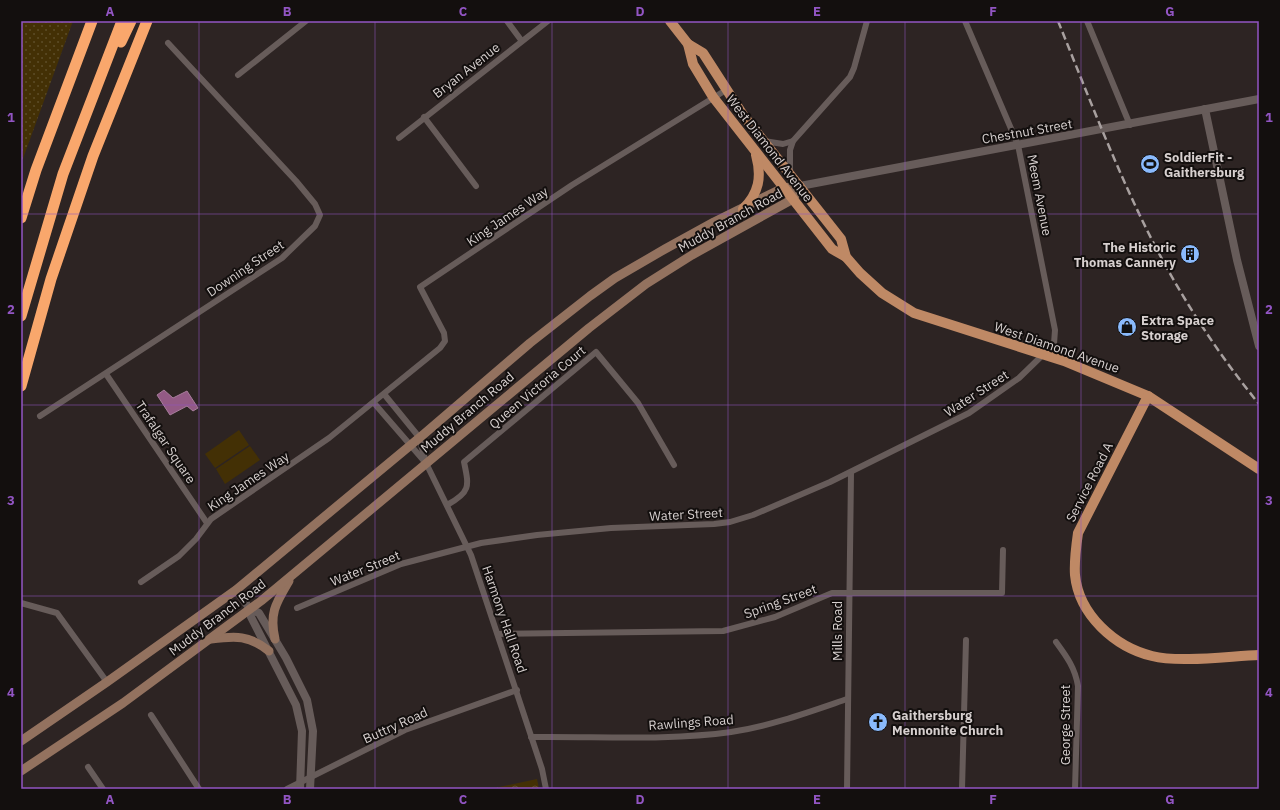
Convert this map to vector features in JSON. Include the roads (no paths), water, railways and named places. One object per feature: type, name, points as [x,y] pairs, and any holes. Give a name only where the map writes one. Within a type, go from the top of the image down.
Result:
[{"type":"highway","points":[[21,218],[36,170],[92,21]]},
{"type":"highway","points":[[21,316],[63,174],[122,21]]},
{"type":"highway","points":[[91,103],[131,21]]},
{"type":"highway","points":[[21,386],[50,279],[93,156],[147,21]]},
{"type":"main road","name":"West Diamond Avenue","points":[[670,21],[688,44],[703,53],[726,90],[841,240],[846,257]]},
{"type":"main road","name":"West Diamond Avenue","points":[[688,44],[694,64],[713,97],[783,188],[832,249],[846,257],[860,273],[882,293],[914,313],[1044,355],[1121,383],[1148,396],[1259,469]]},
{"type":"main road","points":[[743,209],[750,201],[760,182],[759,165],[755,151]]},
{"type":"main road","name":"Muddy Branch Road","points":[[21,741],[236,590],[530,343],[596,291],[664,249],[783,188],[800,186]]},
{"type":"main road","name":"Muddy Branch Road","points":[[21,771],[123,703],[250,609],[291,577],[589,328],[646,284],[692,255],[793,199],[800,186]]},
{"type":"main road","name":"Service Road A","points":[[1148,396],[1078,532],[1075,550],[1075,576],[1087,608],[1098,625],[1114,639],[1130,649],[1153,656],[1187,658],[1259,655]]},
{"type":"main road","points":[[275,639],[272,624],[275,606],[291,577]]},
{"type":"main road","points":[[210,639],[236,636],[254,640],[269,651]]},
{"type":"street","points":[[238,75],[306,21]]},
{"type":"street","points":[[506,21],[521,40]]},
{"type":"street","name":"Bryan Avenue","points":[[399,138],[521,40],[548,21]]},
{"type":"street","points":[[790,172],[790,150],[793,141],[850,77],[854,68],[867,21]]},
{"type":"street","name":"Meem Avenue","points":[[966,21],[1018,145],[1056,330],[1054,344],[1044,355]]},
{"type":"street","points":[[1087,21],[1130,125]]},
{"type":"street","name":"Downing Street","points":[[40,416],[282,258],[315,226],[320,215],[316,204],[296,181],[168,43]]},
{"type":"street","name":"King James Way","points":[[141,582],[179,556],[196,539],[206,523],[296,462],[374,402],[440,348],[444,341],[444,333],[420,287],[572,185],[726,90]]},
{"type":"street","name":"Chestnut Street","points":[[800,186],[1130,125],[1259,99]]},
{"type":"street","points":[[1204,109],[1237,260],[1259,346]]},
{"type":"street","points":[[424,117],[476,186]]},
{"type":"street","points":[[764,141],[783,144],[793,141]]},
{"type":"street","name":"Queen Victoria Court","points":[[448,506],[461,498],[466,492],[468,483],[464,462],[596,352],[638,403],[674,465]]},
{"type":"street","name":"Water Street","points":[[297,608],[401,564],[467,546],[560,533],[730,522],[753,514],[851,472],[969,413],[1019,378],[1044,355]]},
{"type":"street","name":"Trafalgar Square","points":[[106,374],[206,523]]},
{"type":"street","points":[[384,394],[419,437],[426,463]]},
{"type":"street","points":[[374,402],[409,445],[426,463]]},
{"type":"street","name":"Harmony Hall Road","points":[[426,463],[467,546],[517,690],[542,769],[546,789]]},
{"type":"street","name":"Mills Road","points":[[847,789],[848,594],[851,472]]},
{"type":"street","name":"Spring Street","points":[[498,634],[723,631],[775,618],[832,593],[1002,593],[1004,550]]},
{"type":"street","points":[[236,590],[250,609],[252,618],[296,705],[302,731],[300,786]]},
{"type":"street","points":[[21,603],[57,613],[107,682]]},
{"type":"street","points":[[250,609],[259,613],[275,639],[300,686],[311,715],[313,731],[310,789]]},
{"type":"street","points":[[962,789],[966,640]]},
{"type":"street","name":"George Street","points":[[1056,642],[1071,662],[1076,673],[1078,686],[1075,789]]},
{"type":"street","name":"Buttry Road","points":[[287,789],[300,786],[331,767],[405,730],[517,690]]},
{"type":"street","name":"Rawlings Road","points":[[531,736],[680,736],[730,732],[775,724],[847,699]]},
{"type":"street","points":[[151,715],[199,789]]},
{"type":"street","points":[[88,767],[103,789]]},
{"type":"railway","points":[[1058,21],[1111,151],[1134,203],[1158,251],[1184,297],[1212,341],[1259,404]]},
{"type":"place","name":"SoldierFit - Gaithersburg","points":[[1150,164]]},
{"type":"place","name":"The Historic Thomas Cannery","points":[[1190,254]]},
{"type":"place","name":"Extra Space Storage","points":[[1127,327]]},
{"type":"place","name":"Gaithersburg Mennonite Church","points":[[878,722]]}]
